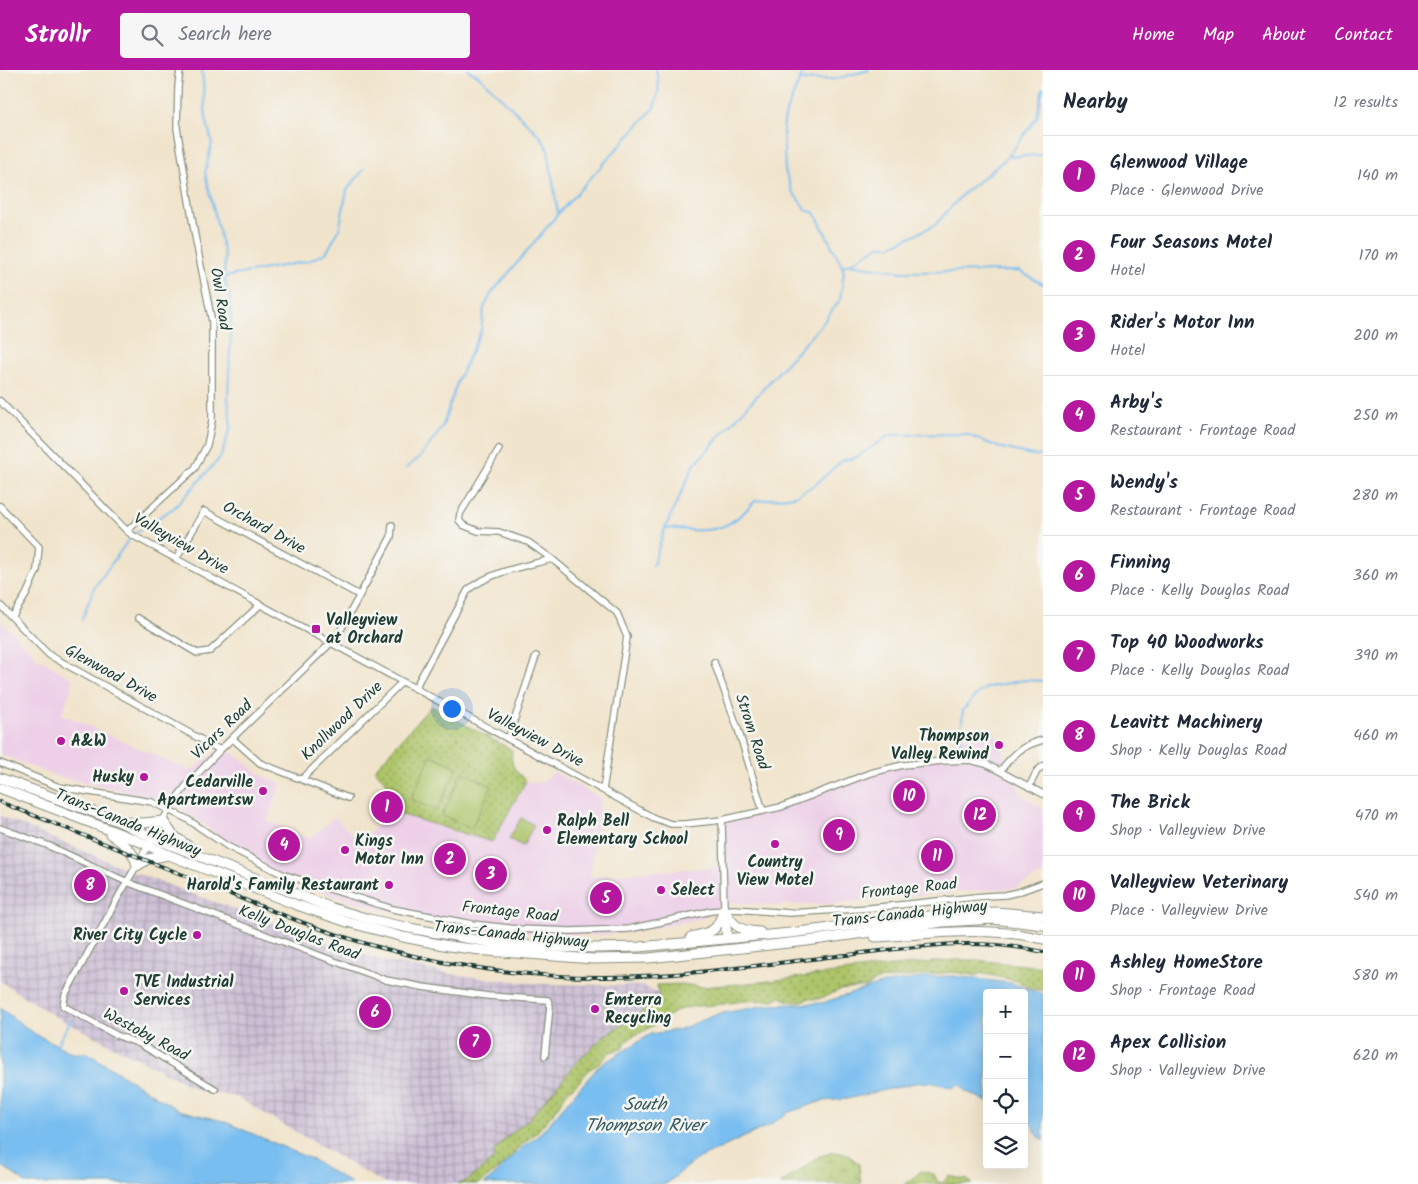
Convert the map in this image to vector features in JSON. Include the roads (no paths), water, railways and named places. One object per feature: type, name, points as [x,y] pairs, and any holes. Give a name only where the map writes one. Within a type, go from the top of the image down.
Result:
[{"type":"highway","name":"Trans-Canada Highway","points":[[0,778],[118,821],[169,855],[297,905],[347,922],[403,937],[449,946],[593,959],[649,958],[807,941],[943,922],[994,919],[1043,924]]},
{"type":"highway","name":"Trans-Canada Highway","points":[[0,788],[102,828],[202,856],[332,908],[368,919],[409,928],[494,943],[580,948],[638,947],[790,933],[938,916],[996,912],[1043,916]]},
{"type":"highway","points":[[118,821],[143,823],[162,821],[173,835],[202,856]]},
{"type":"highway","points":[[102,828],[130,850],[137,866],[148,859],[169,855]]},
{"type":"highway","points":[[724,909],[731,922],[741,929],[755,932],[790,933]]},
{"type":"highway","points":[[708,952],[727,938],[724,909]]},
{"type":"highway","points":[[638,947],[681,940],[713,930],[720,922],[724,909]]},
{"type":"highway","points":[[807,941],[987,931],[1031,936],[1043,940]]},
{"type":"street","name":"Owl Road","points":[[127,531],[195,468],[207,444],[212,421],[212,322],[177,128],[180,70]]},
{"type":"street","name":"Valleyview Drive","points":[[0,401],[127,531],[654,818],[671,824],[722,820],[781,807],[870,773],[903,765],[942,761],[970,760],[986,764],[1001,770],[1043,794]]},
{"type":"street","points":[[499,449],[460,514],[459,520],[464,525],[478,531],[499,532],[528,542],[552,559],[617,613],[627,637],[603,790]]},
{"type":"street","points":[[0,506],[39,547],[37,570],[26,595],[12,617]]},
{"type":"street","name":"Orchard Drive","points":[[176,559],[204,511],[359,595]]},
{"type":"street","points":[[330,643],[337,637],[391,537],[392,525]]},
{"type":"street","points":[[415,688],[468,590],[476,582],[509,570],[552,559]]},
{"type":"street","name":"Glenwood Drive","points":[[0,605],[49,655],[220,750]]},
{"type":"street","points":[[138,618],[196,653],[210,651],[260,605]]},
{"type":"street","name":"Vicars Road","points":[[64,1006],[65,996],[127,882],[162,821],[186,786],[220,750],[330,643]]},
{"type":"street","points":[[508,738],[536,656]]},
{"type":"street","name":"Strom Road","points":[[714,662],[738,729],[763,811]]},
{"type":"street","name":"Knollwood Drive","points":[[302,779],[402,682]]},
{"type":"street","points":[[232,739],[260,763],[348,798]]},
{"type":"street","points":[[1001,770],[1010,758],[1024,746],[1043,740]]},
{"type":"street","name":"Frontage Road","points":[[0,763],[59,787],[152,802],[187,819],[227,846],[282,874],[393,909],[472,924],[561,931],[629,929],[724,909],[790,913],[870,908],[1005,895],[1043,883]]},
{"type":"street","points":[[1029,787],[1037,771],[1043,766]]},
{"type":"street","points":[[722,820],[724,909]]},
{"type":"street","name":"Kelly Douglas Road","points":[[0,828],[47,845],[127,882],[386,980],[488,996],[548,1000],[550,1006],[545,1056]]},
{"type":"street","name":"Westoby Road","points":[[64,1006],[116,1035],[140,1044],[215,1089]]},
{"type":"water","name":"South Thompson River","points":[[953,976],[1010,983],[1028,989],[983,989],[983,1100],[965,1091],[958,1084],[954,1088],[930,1082],[915,1083],[847,1099],[822,1101],[787,1113],[770,1125],[696,1160],[666,1184],[484,1184],[520,1149],[538,1136],[599,1066],[651,1034],[678,1030],[718,1014],[768,1005],[822,1003],[881,984],[928,977]]},
{"type":"water","name":"South Thompson River","points":[[1028,989],[1043,994],[1043,1140],[1039,1137],[1031,1123],[1028,1124]]},
{"type":"water","points":[[0,1008],[35,1034],[72,1053],[87,1053],[178,1110],[223,1121],[313,1160],[352,1184],[27,1184],[0,1164]]},
{"type":"waterway","points":[[82,620],[94,588],[132,535],[175,507],[220,458],[231,426],[228,398],[231,326],[230,300],[224,277],[225,257],[205,173],[212,143],[206,118],[202,70]]},
{"type":"waterway","points":[[468,70],[479,76],[541,137],[548,150],[558,214]]},
{"type":"waterway","points":[[406,468],[420,457],[442,428],[458,380],[481,331],[484,308],[491,294],[558,214],[653,109],[657,100],[658,90],[656,70]]},
{"type":"waterway","points":[[653,565],[665,528],[694,465],[823,323],[840,300],[844,272],[842,266],[815,213],[806,210],[792,191],[785,171],[783,128],[786,112],[804,70]]},
{"type":"waterway","points":[[800,80],[835,79],[869,70]]},
{"type":"waterway","points":[[842,266],[849,264],[879,246],[891,246],[935,225],[963,194],[1008,157],[1037,117],[1043,88]]},
{"type":"waterway","points":[[1008,157],[1043,154]]},
{"type":"waterway","points":[[224,277],[308,261],[326,253],[339,230],[347,190],[364,169]]},
{"type":"waterway","points":[[849,264],[903,272],[1019,271],[1043,284]]},
{"type":"waterway","points":[[665,528],[700,530],[714,529],[726,525],[755,501],[795,496],[816,484],[843,460],[855,458],[890,435],[966,434],[998,447],[1036,456],[1043,455]]},
{"type":"waterway","points":[[959,754],[963,710],[979,692],[989,687],[1024,680],[1043,681]]},
{"type":"waterway","points":[[57,1045],[71,1020]]},
{"type":"waterway","points":[[0,1169],[3,1166]]},
{"type":"railway","points":[[0,802],[269,910],[334,934],[406,954],[489,970],[574,977],[666,975],[949,944],[996,945],[1043,952]]},
{"type":"place","name":"Valleyview at Orchard","points":[[316,629]]},
{"type":"place","name":"A&W","points":[[61,741]]},
{"type":"place","name":"Thompson Valley Rewind","points":[[999,745]]},
{"type":"place","name":"Husky","points":[[144,777]]},
{"type":"place","name":"Cedarville Apartmentsw","points":[[263,791]]},
{"type":"place","name":"Valleyview Veterinary","points":[[909,796]]},
{"type":"place","name":"Glenwood Village","points":[[387,807]]},
{"type":"place","name":"Apex Collision","points":[[980,815]]},
{"type":"place","name":"Ralph Bell Elementary School","points":[[547,830]]},
{"type":"place","name":"The Brick","points":[[839,835]]},
{"type":"place","name":"Country View Motel","points":[[775,844]]},
{"type":"place","name":"Arby's","points":[[284,845]]},
{"type":"place","name":"Kings Motor Inn","points":[[345,850]]},
{"type":"place","name":"Ashley HomeStore","points":[[937,856]]},
{"type":"place","name":"Four Seasons Motel","points":[[450,859]]},
{"type":"place","name":"Rider's Motor Inn","points":[[491,874]]},
{"type":"place","name":"Leavitt Machinery","points":[[90,885]]},
{"type":"place","name":"Harold's Family Restaurant","points":[[389,885]]},
{"type":"place","name":"Select","points":[[661,890]]},
{"type":"place","name":"Wendy's","points":[[606,898]]},
{"type":"place","name":"River City Cycle","points":[[197,935]]},
{"type":"place","name":"TVE Industrial Services","points":[[124,991]]},
{"type":"place","name":"Emterra Recycling","points":[[595,1009]]},
{"type":"place","name":"Finning","points":[[375,1012]]},
{"type":"place","name":"Top 40 Woodworks","points":[[475,1042]]}]
